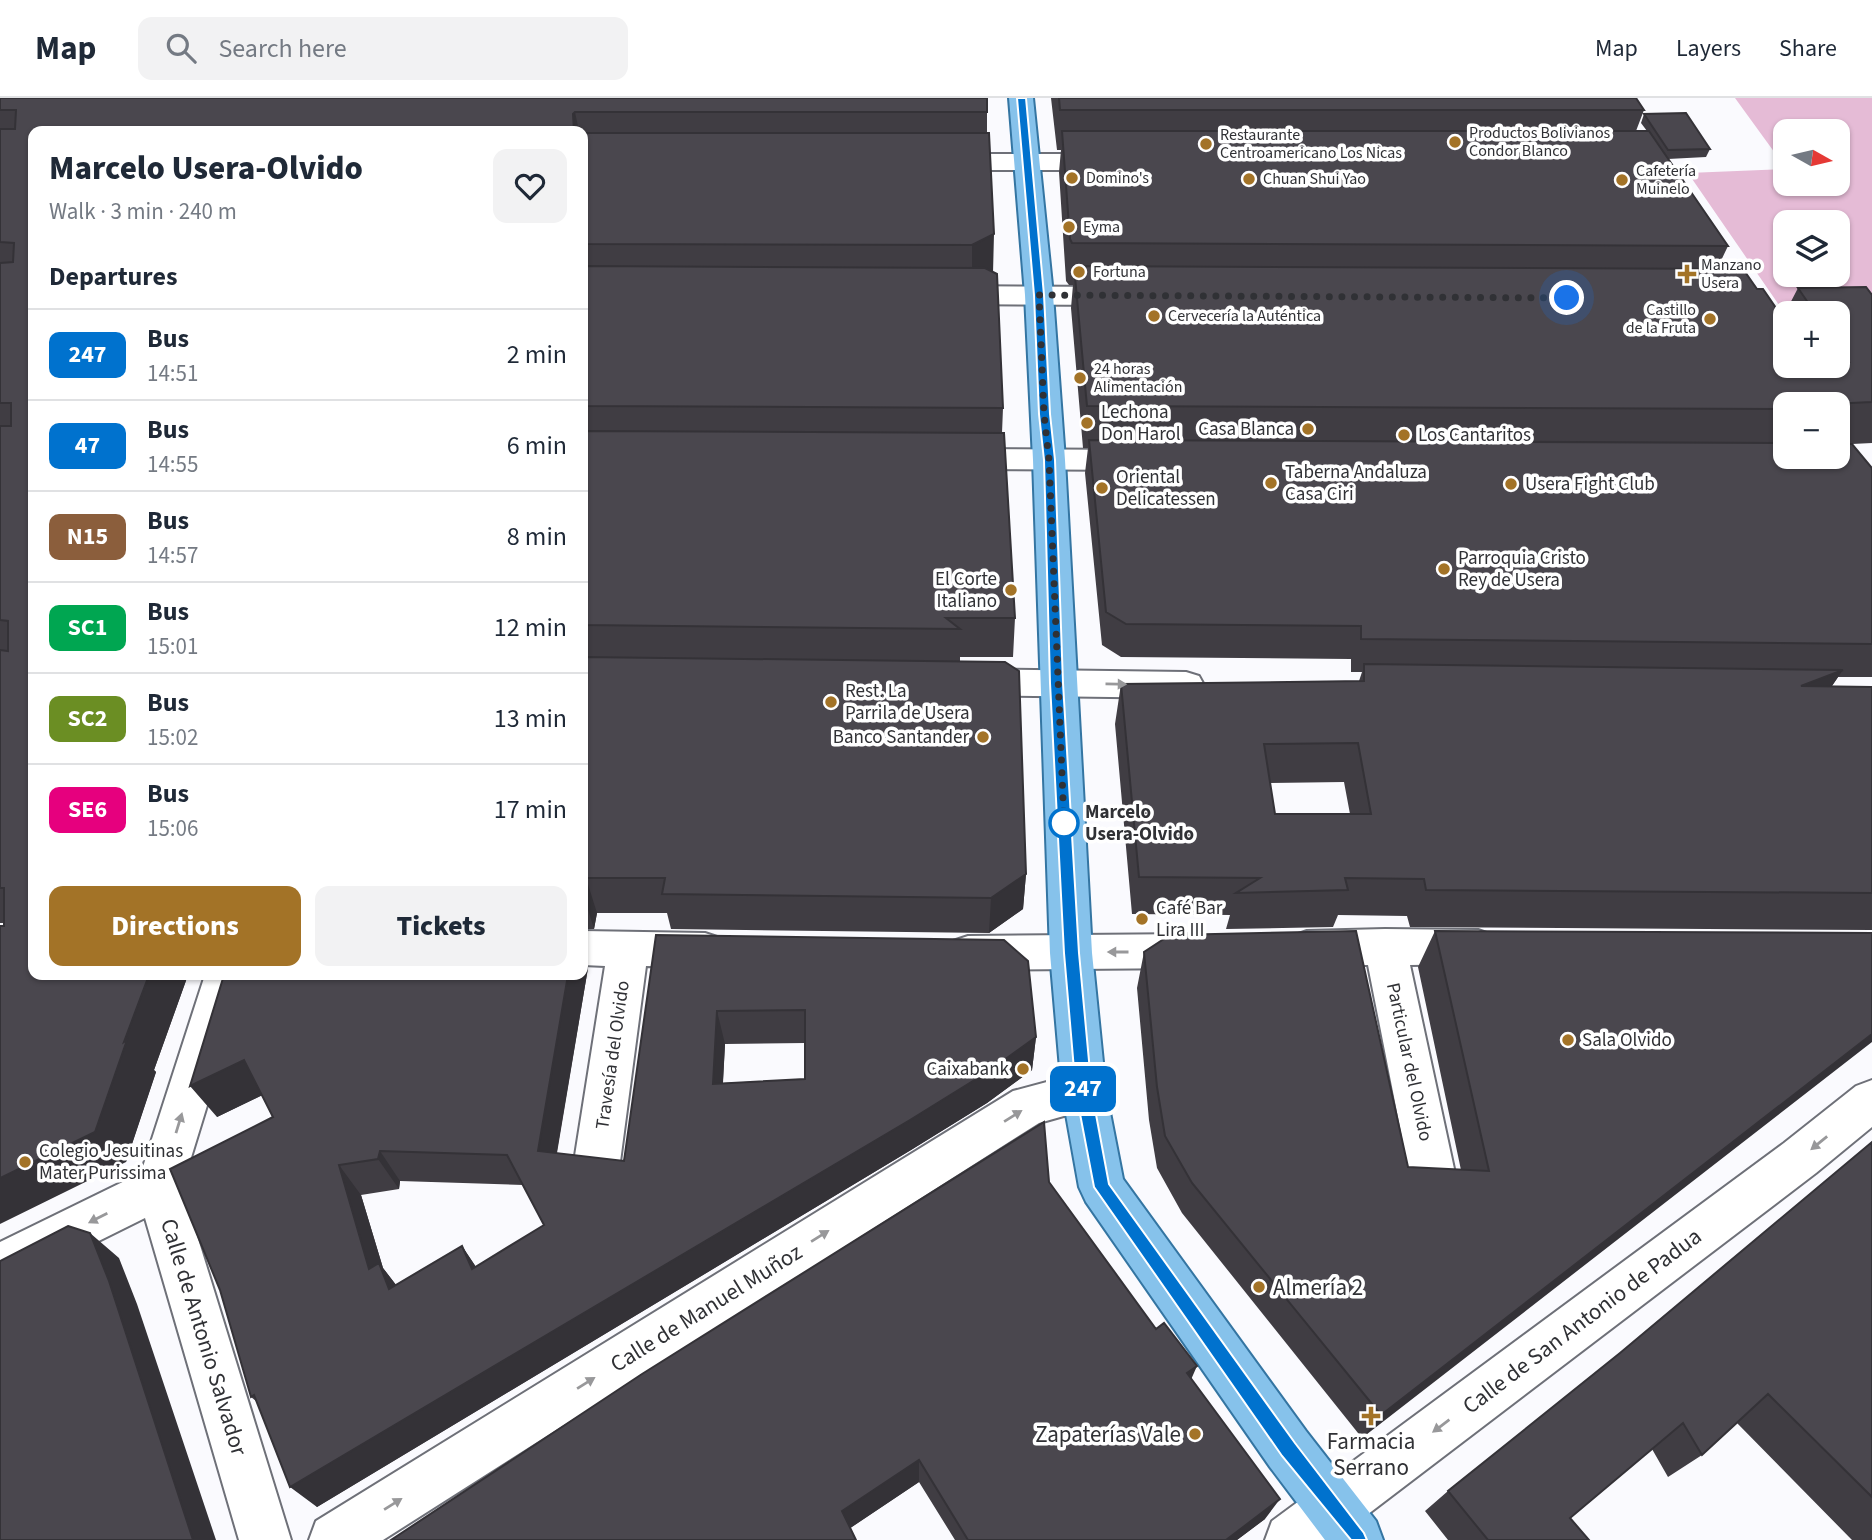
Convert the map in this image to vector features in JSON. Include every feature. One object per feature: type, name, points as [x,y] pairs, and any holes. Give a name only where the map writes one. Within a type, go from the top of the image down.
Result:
[{"type":"main road","points":[[1021,98],[1039,295],[1044,414],[1049,460],[1071,953],[1084,1093],[1102,1187],[1345,1524]]},
{"type":"street","points":[[910,162],[1132,162]]},
{"type":"street","points":[[912,295],[1144,296]]},
{"type":"street","points":[[918,459],[1172,460]]},
{"type":"street","points":[[932,682],[1222,685]]},
{"type":"street","points":[[929,953],[1071,953],[1385,946],[1510,947]]},
{"type":"street","name":"Particular del Olvido","points":[[1385,946],[1433,1178]]},
{"type":"street","points":[[588,948],[737,950]]},
{"type":"street","name":"Travesía del Olvido","points":[[597,1161],[628,949]]},
{"type":"street","points":[[0,1267],[159,1187],[224,980]]},
{"type":"street","name":"Calle de Manuel Muñoz","points":[[335,1540],[1029,1105],[1084,1093]]},
{"type":"street","name":"Calle de San Antonio de Padua","points":[[1291,1540],[1345,1524],[1872,1100]]},
{"type":"street","name":"Calle de Antonio Salvador","points":[[159,1187],[265,1540]]},
{"type":"shaded area","points":[[1735,98],[1872,98],[1872,368],[1850,332],[1850,301],[1776,301],[1688,173],[1773,169],[1773,196],[1850,196],[1850,119],[1773,119],[1773,150]]},
{"type":"building","points":[[0,98],[987,98],[987,112],[575,112],[574,126],[28,126],[28,980],[147,980],[95,1132],[0,1178],[0,926],[4,926],[4,888],[0,888],[0,650],[8,651],[8,621],[0,620],[0,426],[11,426],[11,403],[0,403],[0,263],[13,262],[14,243],[0,242],[0,129],[15,129],[16,110],[0,110]]},
{"type":"building","points":[[1059,98],[1636,98],[1644,110],[1060,110]]},
{"type":"building","points":[[1686,113],[1710,149],[1668,150],[1644,114]]},
{"type":"building","points":[[1062,131],[1649,131],[1728,246],[1072,243]]},
{"type":"building","points":[[588,133],[989,133],[994,234],[972,245],[588,244]]},
{"type":"building","points":[[588,266],[985,268],[997,274],[1003,408],[588,406]]},
{"type":"building","points":[[1074,266],[1743,269],[1757,289],[1763,289],[1773,304],[1773,378],[1850,378],[1850,301],[1807,301],[1798,288],[1866,287],[1872,295],[1872,402],[1850,403],[1850,392],[1773,392],[1773,409],[1087,406]]},
{"type":"building","points":[[588,431],[1004,433],[1015,618],[946,618],[960,629],[588,625]]},
{"type":"building","points":[[1089,440],[1773,443],[1773,469],[1850,469],[1852,444],[1872,468],[1872,644],[1361,639],[1361,626],[1126,624],[1106,612]]},
{"type":"building","points":[[588,657],[1005,662],[1019,671],[1026,874],[991,898],[662,894],[665,878],[588,878]]},
{"type":"building","points":[[1364,664],[1843,670],[1801,686],[1872,687],[1872,893],[1426,890],[1424,879],[1345,878],[1348,890],[1236,893],[1260,878],[1139,877],[1121,684],[1364,681]],"holes":[[[1358,743],[1371,814],[1275,814],[1264,744]]]},
{"type":"building","points":[[1356,931],[1408,1167],[1489,1171],[1435,931],[1872,933],[1872,1034],[1381,1415],[1192,1183],[1165,1136],[1157,1087],[1144,952],[1170,935]]},
{"type":"building","points":[[656,935],[1004,940],[1028,961],[1036,1037],[989,1071],[290,1487],[254,1395],[251,1397],[220,1290],[170,1169],[273,1117],[244,1060],[190,1086],[222,980],[567,980],[538,1151],[624,1161]],"holes":[[[805,1010],[805,1079],[713,1084],[717,1011]],[[380,1151],[507,1155],[544,1225],[472,1269],[462,1246],[389,1289],[379,1263],[369,1269],[339,1165],[378,1159]]]},
{"type":"building","points":[[1044,1122],[1049,1182],[1156,1329],[1164,1323],[1197,1366],[1187,1373],[1280,1499],[1226,1540],[968,1540],[919,1460],[842,1511],[856,1540],[391,1540],[642,1374]]},
{"type":"building","points":[[1872,1142],[1872,1497],[1768,1394],[1702,1455],[1683,1423],[1570,1518],[1589,1540],[1488,1540],[1448,1491],[1620,1353]]},
{"type":"building","points":[[68,1226],[90,1233],[109,1281],[193,1540],[0,1540],[0,1261]]},
{"type":"bus line","name":"247","points":[[1021,98],[1039,295],[1044,414],[1049,460],[1071,953],[1084,1093],[1102,1187],[1357,1540]]},
{"type":"place","name":"Productos Bolivianos Condor Blanco","points":[[1455,142]]},
{"type":"place","name":"Restaurante Centroamericano Los Nicas","points":[[1206,144]]},
{"type":"place","name":"Domino's","points":[[1072,178]]},
{"type":"place","name":"Chuan Shui Yao","points":[[1249,179]]},
{"type":"place","name":"Cafetería Muinelo","points":[[1622,180]]},
{"type":"place","name":"Eyma","points":[[1069,227]]},
{"type":"place","name":"Fortuna","points":[[1079,272]]},
{"type":"place","name":"Manzano Usera","points":[[1687,274]]},
{"type":"place","name":"Cervecería la Auténtica","points":[[1154,316]]},
{"type":"place","name":"Castillo de la Fruta","points":[[1710,319]]},
{"type":"place","name":"24 horas Alimentación","points":[[1080,378]]},
{"type":"place","name":"Lechona Don Harol","points":[[1087,423]]},
{"type":"place","name":"Casa Blanca","points":[[1308,429]]},
{"type":"place","name":"Los Cantaritos","points":[[1404,435]]},
{"type":"place","name":"Taberna Andaluza Casa Ciri","points":[[1271,483]]},
{"type":"place","name":"Usera Fight Club","points":[[1511,484]]},
{"type":"place","name":"Oriental Delicatessen","points":[[1102,488]]},
{"type":"place","name":"Parroquia Cristo Rey de Usera","points":[[1444,569]]},
{"type":"place","name":"El Corte Italiano","points":[[1011,590]]},
{"type":"place","name":"Rest. La Parrila de Usera","points":[[831,702]]},
{"type":"place","name":"Banco Santander","points":[[983,737]]},
{"type":"place","name":"Marcelo Usera-Olvido","points":[[1064,823]]},
{"type":"place","name":"Café Bar Lira III","points":[[1142,919]]},
{"type":"place","name":"Sala Olvido","points":[[1568,1040]]},
{"type":"place","name":"Caixabank","points":[[1023,1069]]},
{"type":"place","name":"Colegio Jesuitinas Mater Purissima","points":[[25,1162]]},
{"type":"place","name":"Almería 2","points":[[1259,1287]]},
{"type":"place","name":"Farmacia Serrano","points":[[1371,1416]]},
{"type":"place","name":"Zapaterías Vale","points":[[1195,1434]]},
{"type":"route","points":[[1064,823],[1049,460],[1044,414],[1039,295],[1567,298]]}]
